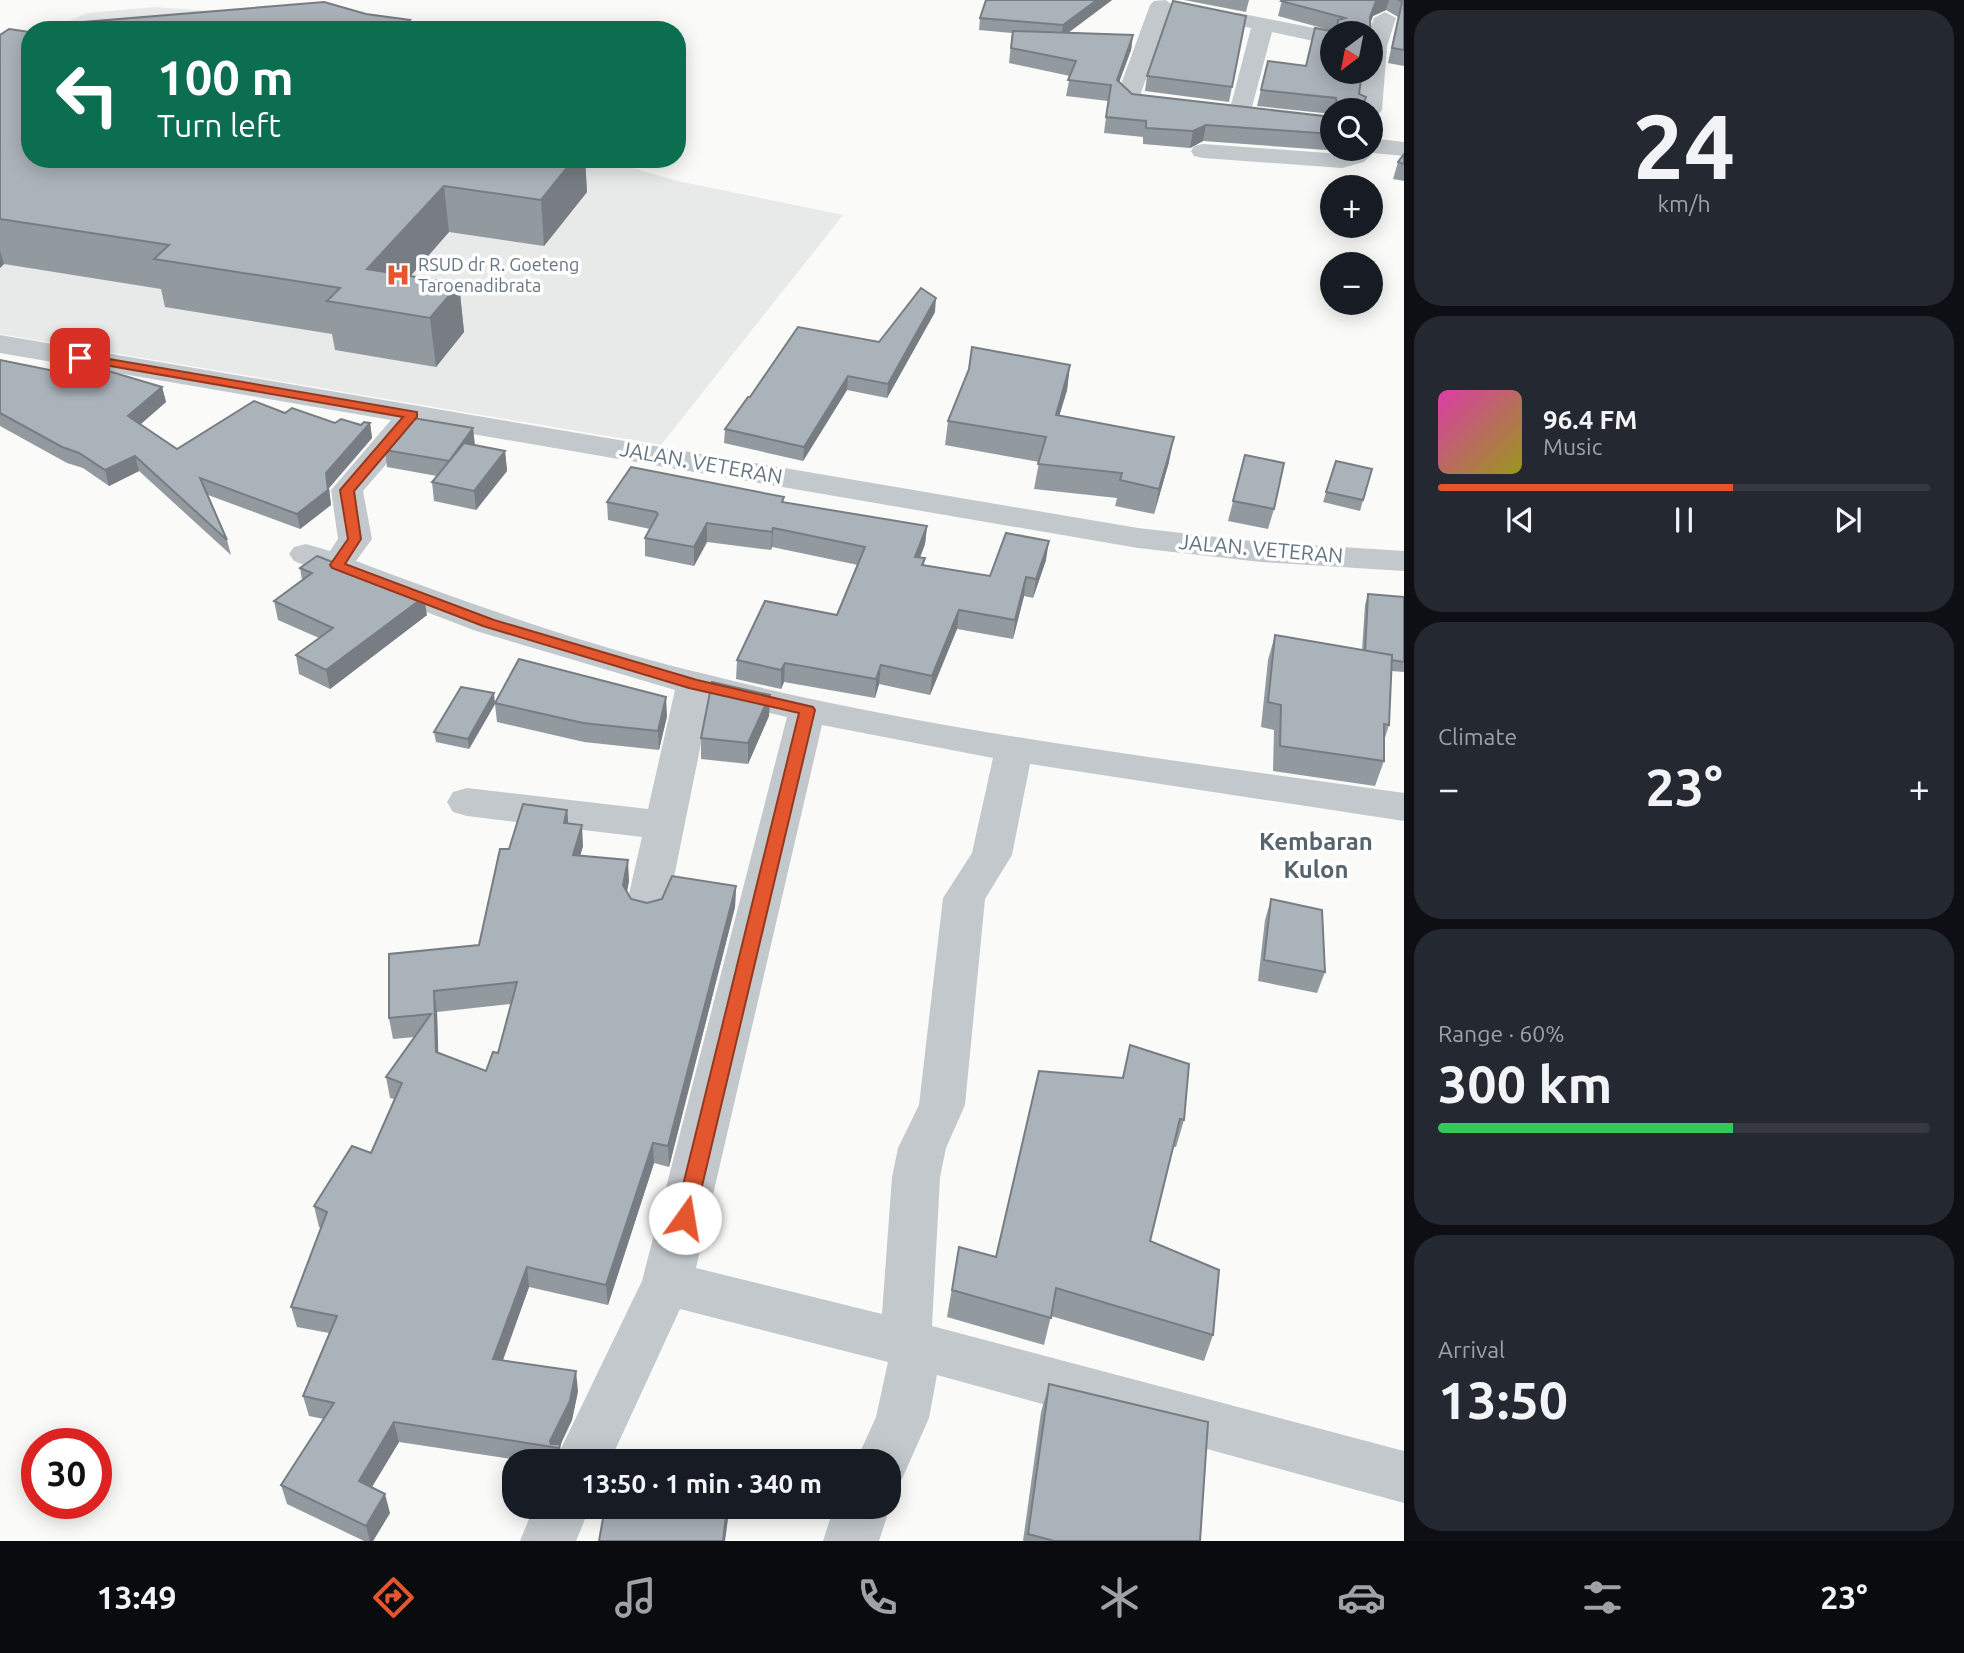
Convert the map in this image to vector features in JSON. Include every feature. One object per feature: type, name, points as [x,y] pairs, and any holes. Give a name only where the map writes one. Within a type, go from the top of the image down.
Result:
[{"type":"street","points":[[1186,9],[1150,2],[1130,99],[1145,104],[1252,115],[1263,24]]},
{"type":"street","points":[[1212,14],[1320,35]]},
{"type":"street","points":[[1383,30],[1385,18]]},
{"type":"street","points":[[1383,147],[1404,149]]},
{"type":"street","points":[[1203,151],[1320,159]]},
{"type":"street","name":"JALAN. VETERAN","points":[[0,344],[1138,538],[1261,552],[1404,561]]},
{"type":"street","points":[[412,415],[347,490],[355,539],[321,559],[488,623],[695,684],[807,710],[1014,749],[1404,807]]},
{"type":"street","points":[[647,907],[662,825],[695,684]]},
{"type":"street","points":[[588,1449],[667,1283],[807,710]]},
{"type":"street","points":[[888,1449],[902,1418],[911,1346],[916,1177],[922,1148],[942,1105],[964,898],[992,855],[1014,749]]},
{"type":"street","points":[[467,802],[662,825]]},
{"type":"street","points":[[667,1283],[1404,1477]]},
{"type":"street","points":[[548,1541],[557,1519]]},
{"type":"street","points":[[851,1541],[858,1519]]},
{"type":"shaded area","points":[[155,7],[222,12],[272,21],[69,21],[87,13]]},
{"type":"shaded area","name":"RSUD dr R. Goeteng Taroenadibrata","points":[[0,62],[21,130],[21,168],[632,168],[678,181],[843,215],[661,445],[0,334]]},
{"type":"building","points":[[986,0],[1097,0],[1063,25],[980,18]]},
{"type":"building","points":[[1378,0],[1370,21],[1338,21],[1345,18],[1281,1]]},
{"type":"building","points":[[1399,0],[1404,0],[1404,50],[1392,48],[1402,2]]},
{"type":"building","points":[[1173,1],[1246,16],[1232,87],[1147,76]]},
{"type":"building","points":[[324,2],[366,14],[410,20],[409,21],[95,21]]},
{"type":"building","points":[[1315,28],[1320,29],[1320,84],[1360,84],[1359,94],[1366,98],[1336,98],[1261,90],[1268,61],[1306,66]]},
{"type":"building","points":[[9,29],[21,31],[21,168],[567,168],[541,200],[444,186],[367,269],[459,284],[430,318],[327,301],[340,288],[154,259],[169,245],[0,219],[0,35]]},
{"type":"building","points":[[1013,31],[1133,35],[1117,80],[1132,94],[1320,116],[1320,133],[1206,125],[1193,131],[1146,128],[1146,121],[1106,117],[1111,85],[1068,80],[1076,61],[1011,48]]},
{"type":"building","points":[[921,288],[936,298],[888,384],[848,376],[804,447],[725,429],[798,327],[879,342]]},
{"type":"building","points":[[972,347],[1070,365],[1056,415],[1174,437],[1159,489],[1120,480],[1122,473],[1038,464],[1046,437],[948,421],[969,369]]},
{"type":"building","points":[[0,360],[84,377],[95,367],[162,387],[128,416],[177,449],[254,401],[285,413],[292,408],[335,423],[341,419],[361,425],[364,422],[370,423],[326,473],[328,490],[297,514],[200,478],[227,540],[135,456],[105,470],[79,453],[62,447],[0,413]]},
{"type":"building","points":[[413,418],[473,428],[449,461],[385,450]]},
{"type":"building","points":[[464,443],[505,451],[474,491],[432,482]]},
{"type":"building","points":[[1245,455],[1284,463],[1274,509],[1233,501]]},
{"type":"building","points":[[1336,461],[1372,469],[1363,500],[1326,492]]},
{"type":"building","points":[[631,467],[784,497],[782,502],[927,526],[915,557],[925,558],[922,565],[990,576],[1006,533],[1049,541],[1036,579],[1026,577],[1015,620],[959,610],[932,676],[881,665],[876,679],[785,663],[781,670],[737,660],[765,601],[837,615],[865,547],[773,528],[772,532],[707,523],[694,547],[645,538],[658,514],[656,512],[607,502]]},
{"type":"building","points":[[317,556],[424,597],[326,670],[296,655],[333,628],[274,601],[312,573],[300,568]]},
{"type":"building","points":[[1368,594],[1404,597],[1404,662],[1391,660],[1392,655],[1365,651]]},
{"type":"building","points":[[1275,635],[1392,655],[1389,725],[1384,724],[1384,761],[1280,746],[1281,705],[1268,702]]},
{"type":"building","points":[[519,659],[666,697],[658,731],[583,723],[495,703]]},
{"type":"building","points":[[712,682],[770,695],[748,743],[701,738]]},
{"type":"building","points":[[461,687],[494,693],[468,739],[434,732]]},
{"type":"building","points":[[523,804],[567,810],[564,823],[582,825],[573,855],[628,860],[623,885],[631,899],[647,903],[662,899],[672,876],[736,886],[668,1146],[653,1143],[606,1285],[527,1267],[493,1359],[576,1371],[570,1401],[550,1441],[551,1444],[560,1444],[559,1448],[394,1422],[359,1481],[385,1494],[366,1526],[281,1485],[334,1403],[303,1396],[337,1316],[291,1307],[327,1212],[314,1206],[352,1146],[371,1153],[402,1083],[386,1077],[431,1014],[389,1018],[389,954],[479,945],[500,849],[509,849]],"holes":[[[517,982],[498,1053],[493,1052],[486,1071],[436,1052],[434,991]]]},
{"type":"building","points":[[1271,899],[1322,910],[1325,972],[1264,960]]},
{"type":"building","points":[[1130,1045],[1189,1064],[1184,1120],[1180,1119],[1150,1241],[1219,1270],[1213,1335],[1056,1288],[1051,1318],[952,1290],[959,1247],[996,1257],[1039,1071],[1123,1078]]},
{"type":"building","points":[[1049,1384],[1208,1422],[1200,1541],[1054,1541],[1028,1534]]},
{"type":"building","points":[[603,1519],[726,1519],[723,1541],[599,1541]]},
{"type":"place","name":"RSUD dr R. Goeteng Taroenadibrata","points":[[398,275]]},
{"type":"district","name":"Kembaran Kulon","points":[[1316,856]]},
{"type":"route","points":[[80,358],[412,415],[352,481],[347,490],[346,497],[355,527],[355,539],[337,565],[440,607],[488,623],[695,684],[807,710],[685,1218]]}]
